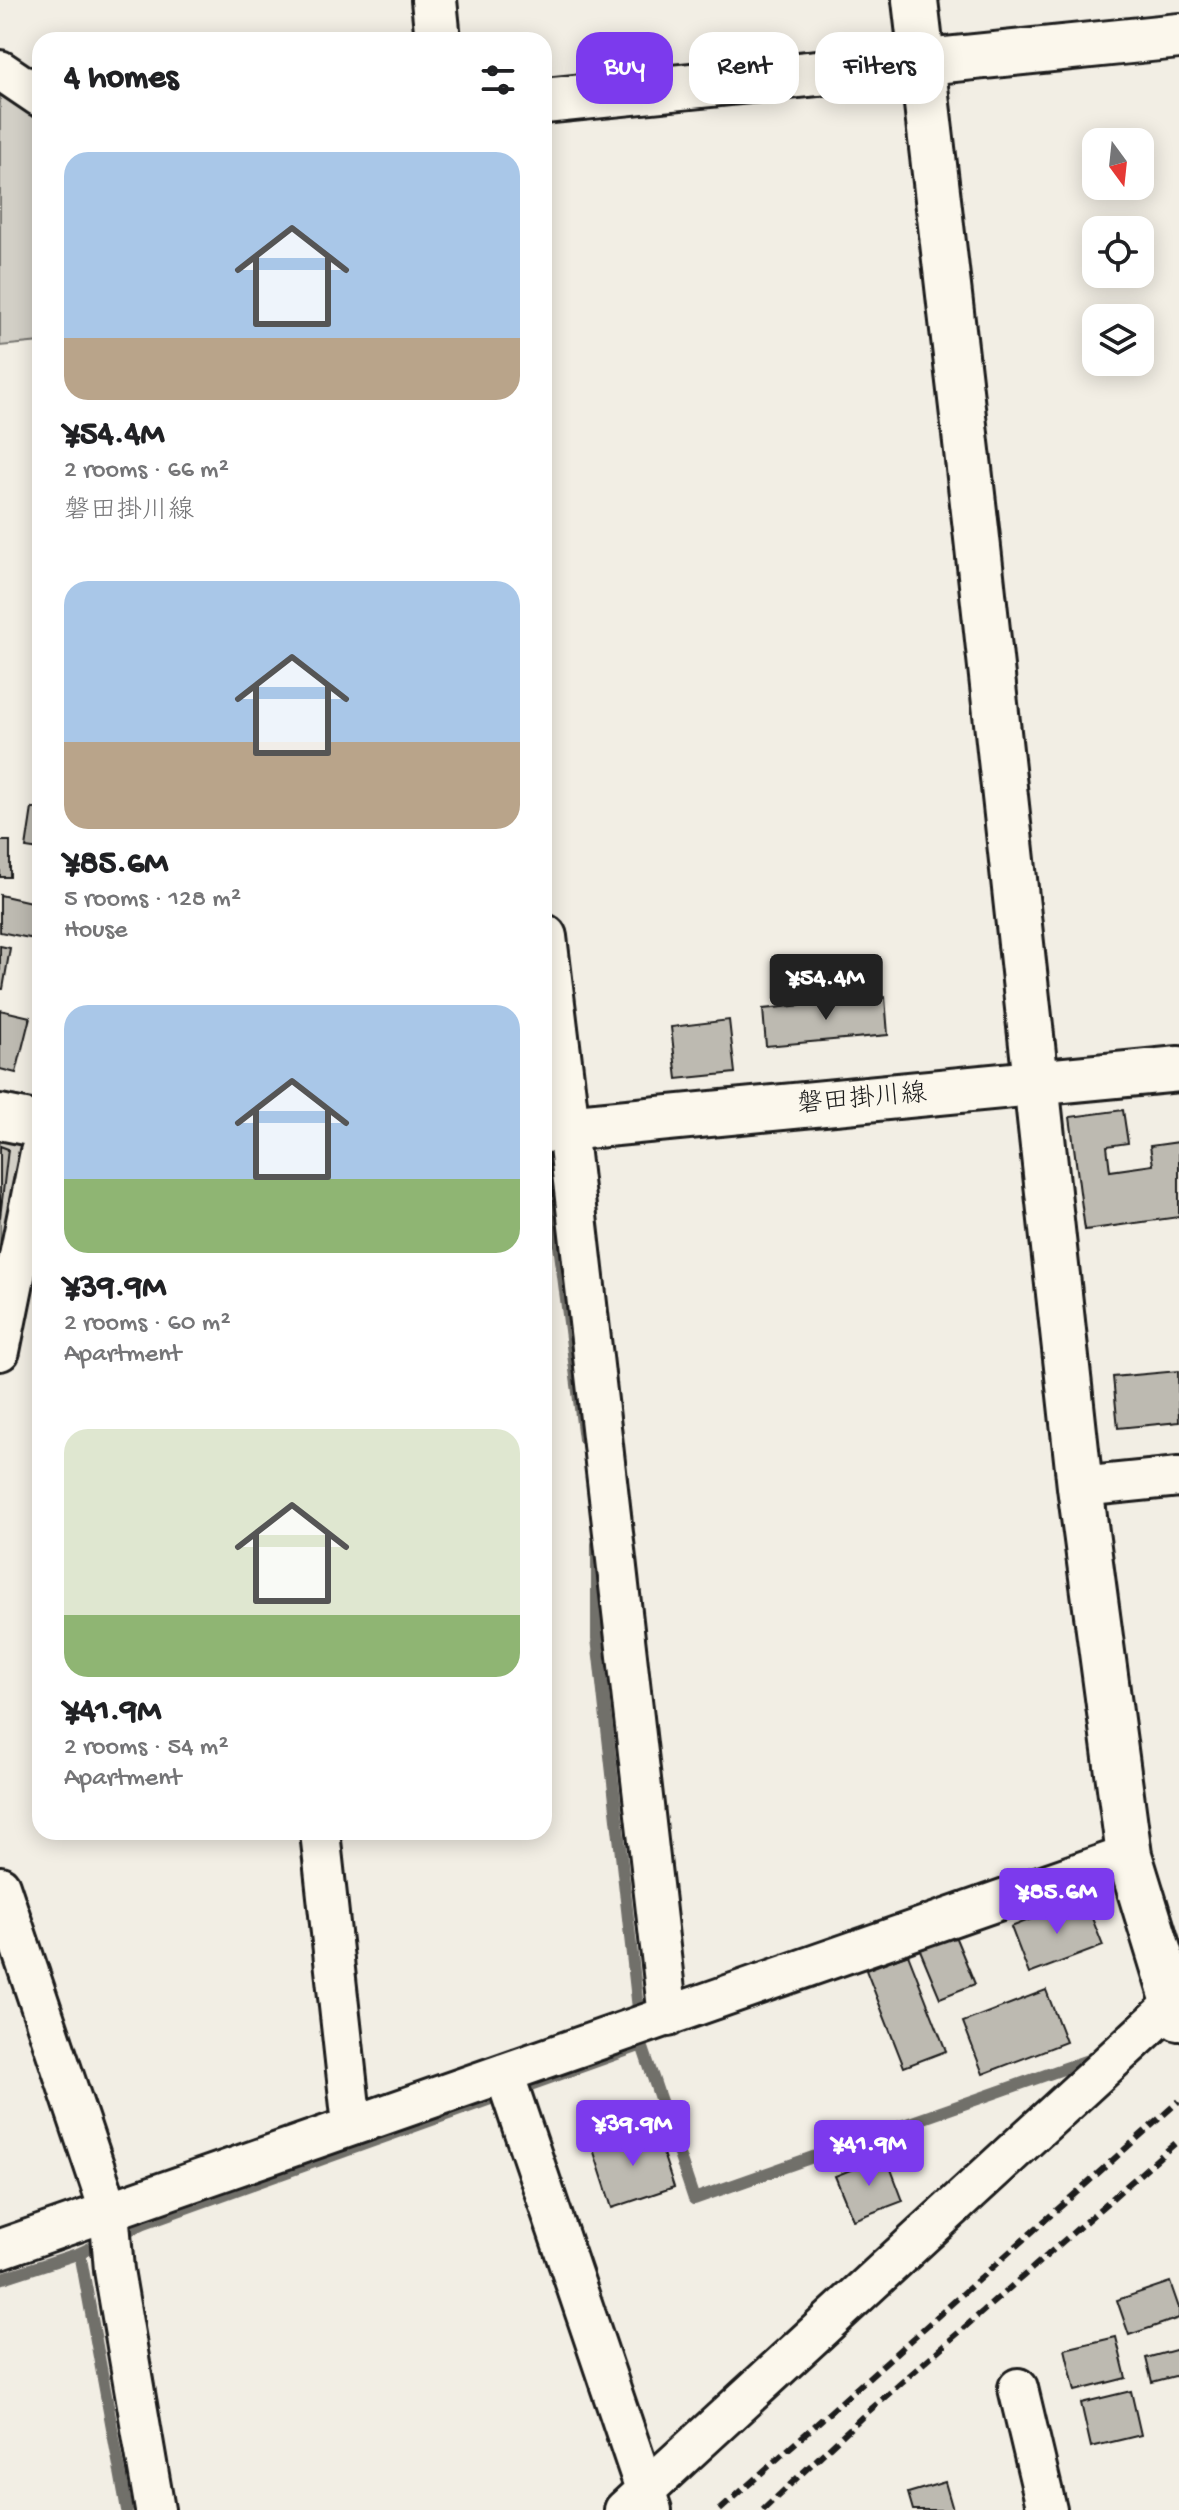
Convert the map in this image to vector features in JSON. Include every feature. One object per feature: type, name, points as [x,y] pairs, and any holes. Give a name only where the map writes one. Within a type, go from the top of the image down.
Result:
[{"type":"street","points":[[434,0],[437,32]]},
{"type":"street","points":[[915,0],[918,32]]},
{"type":"street","points":[[944,62],[1179,36]]},
{"type":"street","points":[[0,70],[32,92]]},
{"type":"street","points":[[552,100],[815,74]]},
{"type":"street","points":[[504,2073],[640,2503],[1178,2006],[1129,1855],[1080,1487],[976,529],[926,104]]},
{"type":"street","name":"磐田掛川線","points":[[555,1129],[1179,1069]]},
{"type":"street","points":[[552,1077],[555,1129],[668,2017]]},
{"type":"street","points":[[0,1117],[32,1123]]},
{"type":"street","points":[[0,1351],[32,1192]]},
{"type":"street","points":[[1080,1487],[1179,1477]]},
{"type":"street","points":[[321,1840],[352,2125]]},
{"type":"street","points":[[0,2249],[1129,1855]]},
{"type":"street","points":[[0,1886],[109,2210],[114,2270],[155,2510]]},
{"type":"street","points":[[1018,2388],[1047,2510]]},
{"type":"shaded area","points":[[0,85],[32,105],[32,343],[0,346]]},
{"type":"shaded area","points":[[0,1114],[32,1122],[32,1171],[0,1361]]},
{"type":"building","points":[[32,808],[32,849],[26,848]]},
{"type":"building","points":[[0,841],[10,841],[10,877],[0,877]]},
{"type":"building","points":[[0,895],[32,902],[32,939],[0,932]]},
{"type":"building","points":[[0,946],[10,948],[3,989],[0,989]]},
{"type":"building","points":[[885,997],[888,1035],[766,1046],[763,1009]]},
{"type":"building","points":[[0,1010],[30,1017],[16,1073],[0,1069]]},
{"type":"building","points":[[729,1020],[735,1073],[677,1079],[671,1027]]},
{"type":"building","points":[[1123,1110],[1128,1143],[1107,1146],[1110,1171],[1153,1165],[1150,1146],[1179,1142],[1179,1217],[1085,1230],[1070,1117]]},
{"type":"building","points":[[0,1146],[8,1149],[0,1218]]},
{"type":"building","points":[[1178,1371],[1179,1422],[1118,1428],[1113,1377]]},
{"type":"building","points":[[1084,1898],[1103,1946],[1029,1974],[1011,1927]]},
{"type":"building","points":[[955,1936],[975,1984],[940,1998],[920,1950]]},
{"type":"building","points":[[908,1954],[946,2051],[904,2067],[866,1970]]},
{"type":"building","points":[[1046,1990],[1066,2042],[983,2074],[963,2022]]},
{"type":"building","points":[[655,2129],[674,2187],[612,2208],[593,2149]]},
{"type":"building","points":[[886,2156],[903,2201],[853,2220],[835,2176]]},
{"type":"building","points":[[1170,2282],[1179,2308],[1179,2318],[1129,2335],[1117,2300]]},
{"type":"building","points":[[1116,2337],[1126,2378],[1075,2391],[1065,2349]]},
{"type":"building","points":[[1179,2349],[1179,2375],[1152,2382],[1146,2358]]},
{"type":"building","points":[[1131,2391],[1141,2435],[1091,2447],[1081,2403]]},
{"type":"building","points":[[945,2482],[953,2510],[913,2510],[908,2493]]},
{"type":"waterway","points":[[552,1190],[584,1439]]},
{"type":"waterway","points":[[597,1544],[597,1638],[642,2045],[694,2199],[1094,2058]]},
{"type":"waterway","points":[[0,2279],[80,2253],[144,2223],[642,2045]]},
{"type":"waterway","points":[[80,2253],[127,2510]]},
{"type":"railway","points":[[720,2510],[1179,2101]]},
{"type":"railway","points":[[763,2510],[862,2417],[1179,2140]]}]
